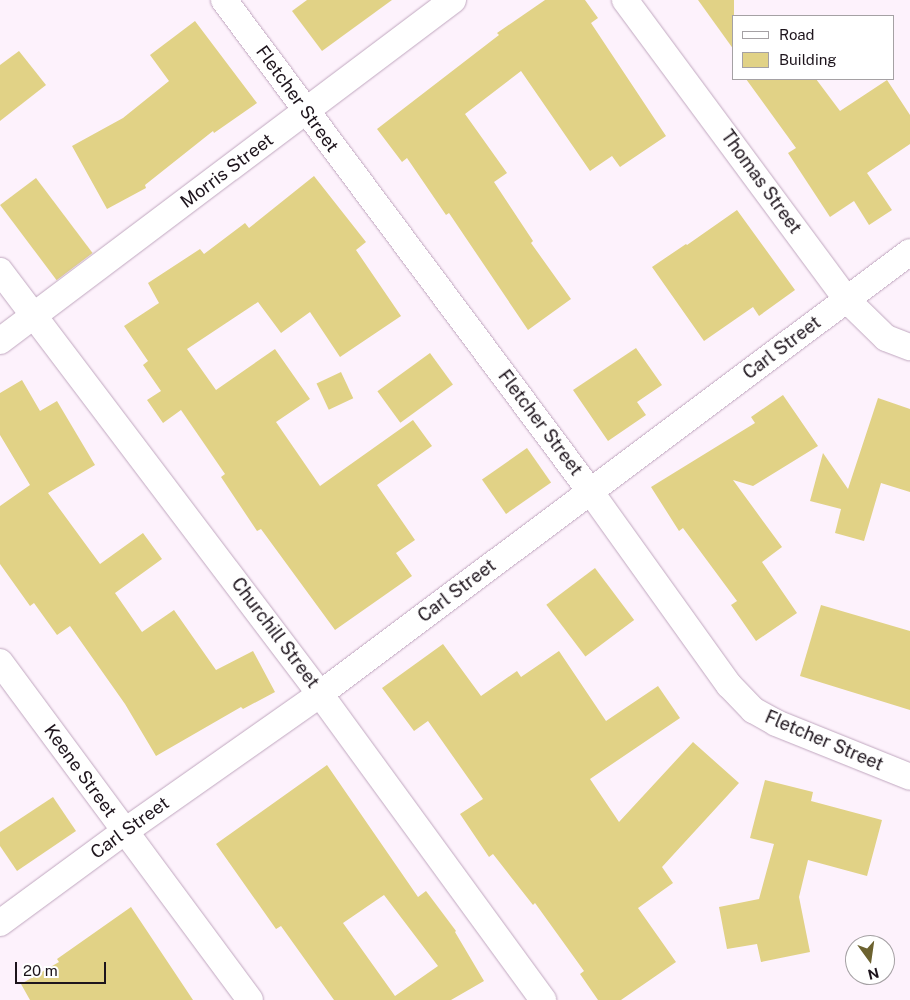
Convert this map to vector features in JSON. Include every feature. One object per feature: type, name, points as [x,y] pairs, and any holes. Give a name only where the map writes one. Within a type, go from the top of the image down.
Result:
[{"type":"street","name":"Fletcher Street","points":[[224,0],[590,490],[729,685],[753,710],[776,723],[910,777]]},
{"type":"street","name":"Morris Street","points":[[0,341],[35,317],[453,0]]},
{"type":"street","name":"Thomas Street","points":[[625,0],[847,300],[886,338],[910,347]]},
{"type":"street","name":"Carl Street","points":[[0,923],[124,832],[320,694],[910,252]]},
{"type":"street","name":"Churchill Street","points":[[0,271],[320,694],[544,1000]]},
{"type":"street","name":"Keene Street","points":[[0,662],[250,1000]]},
{"type":"building","points":[[307,0],[392,0],[322,51],[292,11]]},
{"type":"building","points":[[545,0],[585,0],[598,18],[591,23],[666,136],[620,167],[612,156],[590,171],[521,71],[465,114],[507,173],[494,182],[533,241],[531,243],[571,299],[528,330],[449,213],[446,215],[407,158],[402,162],[377,129],[499,35],[497,33]]},
{"type":"building","points":[[698,0],[734,0],[732,47]]},
{"type":"building","points":[[195,21],[257,103],[214,133],[213,131],[145,185],[146,188],[107,209],[72,146],[123,118],[169,81],[150,55]]},
{"type":"building","points":[[19,51],[46,85],[0,121],[0,65]]},
{"type":"building","points":[[747,80],[817,80],[840,111],[887,80],[910,115],[910,144],[867,173],[892,210],[869,225],[854,201],[830,217],[788,153],[796,148]]},
{"type":"building","points":[[314,176],[366,242],[356,250],[401,316],[340,357],[310,312],[281,333],[258,302],[187,349],[216,390],[275,349],[310,399],[276,422],[320,486],[413,420],[432,446],[377,485],[415,540],[396,553],[412,576],[335,630],[261,529],[257,531],[221,477],[225,474],[181,410],[163,423],[147,400],[161,391],[143,365],[148,361],[124,326],[159,303],[148,283],[200,249],[204,254],[245,223],[249,228]]},
{"type":"building","points":[[36,178],[93,253],[57,280],[0,205]]},
{"type":"building","points":[[737,210],[795,290],[759,316],[753,307],[704,341],[652,267]]},
{"type":"building","points":[[636,348],[662,385],[637,402],[646,415],[608,441],[573,390]]},
{"type":"building","points":[[430,353],[453,385],[400,423],[377,391]]},
{"type":"building","points":[[341,372],[353,398],[329,410],[317,383]]},
{"type":"building","points":[[22,380],[40,411],[57,401],[95,465],[48,493],[100,564],[143,533],[162,559],[115,593],[142,632],[174,610],[216,670],[253,651],[275,692],[243,709],[241,707],[156,756],[125,704],[70,626],[57,635],[34,603],[30,606],[0,564],[0,506],[30,485],[0,435],[0,393]]},
{"type":"building","points":[[783,395],[818,446],[753,486],[733,480],[782,547],[762,562],[797,613],[756,641],[731,605],[737,601],[683,528],[679,531],[651,487],[755,423],[751,417]]},
{"type":"building","points":[[878,398],[910,409],[910,492],[881,483],[864,541],[835,533],[841,509],[810,501],[823,453],[848,489]]},
{"type":"building","points":[[527,448],[551,482],[506,514],[482,480]]},
{"type":"building","points":[[595,568],[634,620],[585,657],[546,605]]},
{"type":"building","points":[[821,605],[910,631],[910,710],[800,676]]},
{"type":"building","points":[[443,644],[481,696],[517,671],[521,677],[559,651],[606,721],[658,686],[680,718],[590,779],[619,822],[693,742],[739,783],[662,867],[673,883],[638,908],[676,962],[621,1000],[598,1000],[580,974],[584,971],[535,903],[533,905],[493,854],[489,857],[460,814],[483,799],[428,721],[414,731],[382,688]]},
{"type":"building","points":[[327,765],[418,897],[426,891],[456,931],[484,981],[451,1000],[334,1000],[281,926],[276,929],[216,844]],"holes":[[[384,895],[438,966],[395,996],[343,923]]]},
{"type":"building","points":[[765,780],[813,792],[811,801],[882,820],[867,876],[808,860],[799,897],[810,952],[761,962],[757,944],[727,949],[719,907],[759,899],[774,844],[750,838]]},
{"type":"building","points":[[53,797],[76,831],[17,871],[0,846],[0,832]]},
{"type":"building","points":[[131,907],[193,1000],[30,1000],[21,984],[59,962],[57,959]]}]
